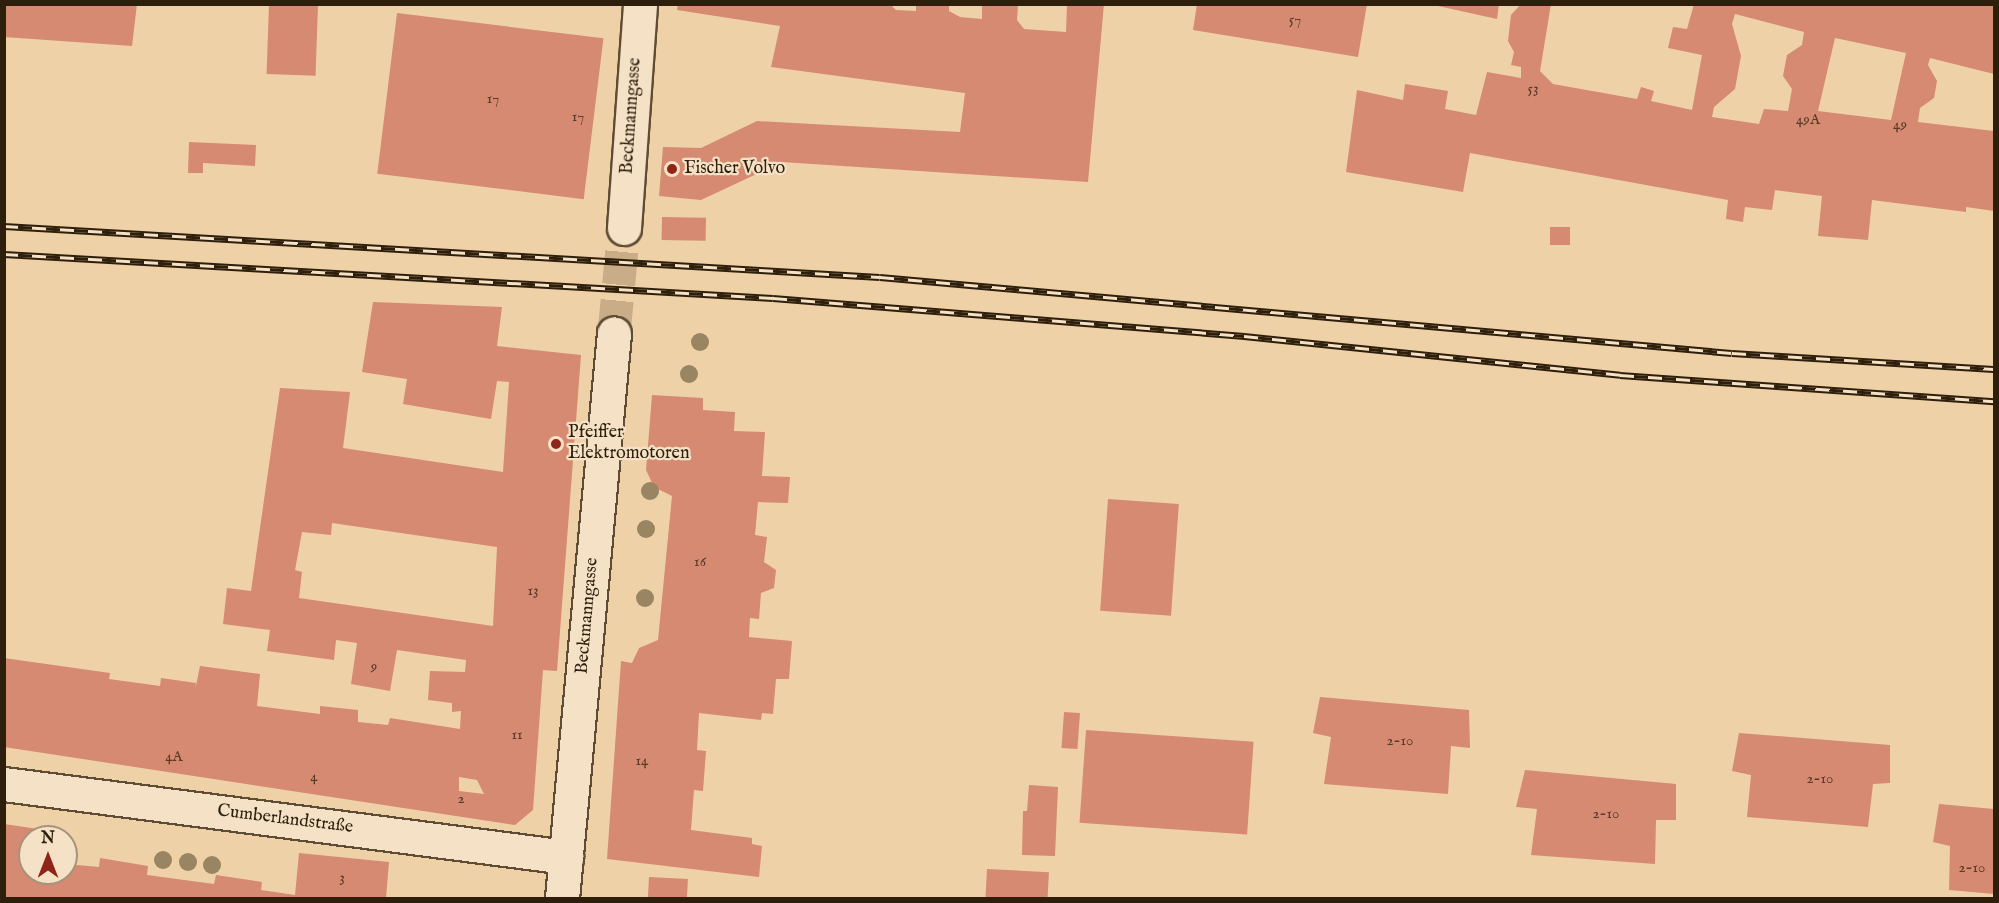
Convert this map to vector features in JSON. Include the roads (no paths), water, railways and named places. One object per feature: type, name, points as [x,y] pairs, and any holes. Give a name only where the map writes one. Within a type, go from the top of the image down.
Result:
[{"type":"street","name":"Beckmanngasse","points":[[624,228],[640,4]]},
{"type":"street","name":"Beckmanngasse","points":[[562,898],[614,333]]},
{"type":"street","name":"Cumberlandstraße","points":[[4,784],[566,857]]},
{"type":"tunnel","points":[[614,333],[624,228]]},
{"type":"railway","points":[[4,226],[880,277],[1732,353],[1994,369]]},
{"type":"railway","points":[[4,254],[773,298],[1244,336],[1620,375],[1994,401]]},
{"type":"place","name":"Fischer Volvo","points":[[672,169]]},
{"type":"place","name":"Pfeiffer Elektromotoren","points":[[556,444]]}]
